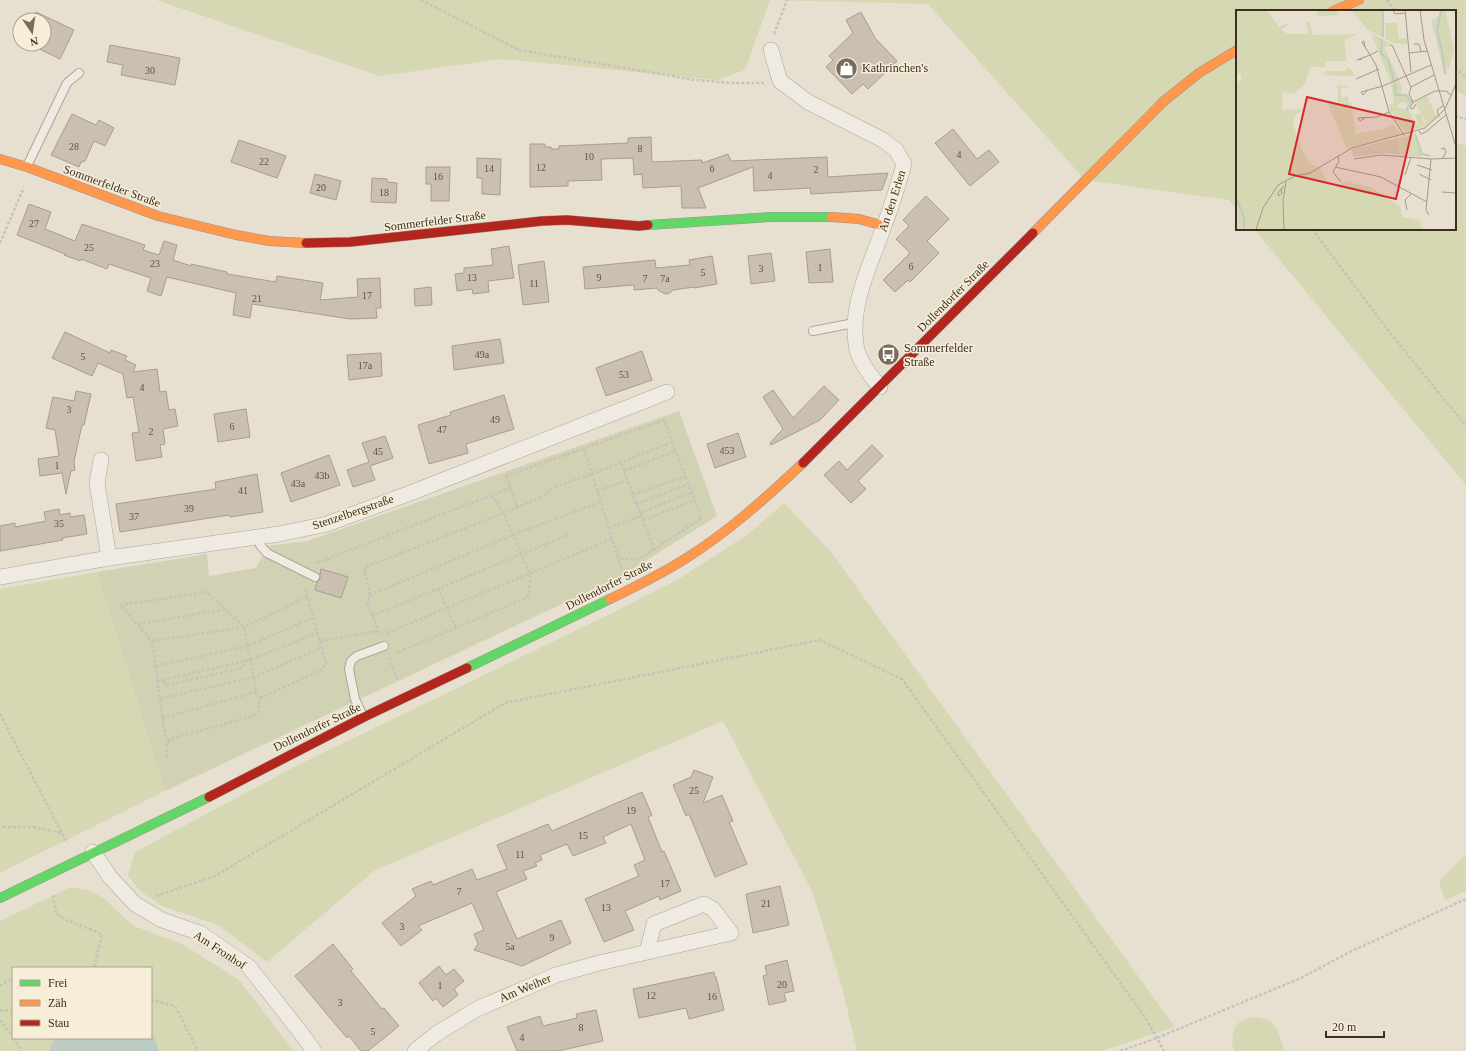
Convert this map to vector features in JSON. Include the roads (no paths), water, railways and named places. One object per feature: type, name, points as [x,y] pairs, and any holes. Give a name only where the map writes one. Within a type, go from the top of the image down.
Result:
[{"type":"main road","points":[[1336,10],[1359,0]]},
{"type":"main road","name":"Dollendorfer Straße","points":[[0,898],[216,793],[364,717],[629,590],[685,559],[725,531],[763,501],[820,448],[1164,101],[1219,59],[1236,50]]},
{"type":"main road","name":"Sommerfelder Straße","points":[[0,159],[29,168],[158,216],[236,235],[269,241],[350,242],[542,221],[566,220],[639,226],[770,217],[834,217],[859,219],[884,226]]},
{"type":"street","name":"An den Erlen","points":[[771,50],[780,81],[808,102],[883,140],[896,150],[904,164],[870,264],[860,296],[854,323],[856,346],[872,379],[880,387]]},
{"type":"street","name":"Stenzelbergstraße","points":[[0,577],[109,558],[259,537],[327,524],[413,492],[667,392]]},
{"type":"street","points":[[100,460],[97,483],[109,558]]},
{"type":"street","name":"Am Fronhof","points":[[93,852],[110,877],[134,904],[162,920],[200,933],[249,967],[302,1033],[314,1051]]},
{"type":"street","name":"Am Weiher","points":[[415,1051],[436,1034],[477,1009],[556,975],[731,933],[713,909],[704,904],[654,924],[647,952]]},
{"type":"lane","points":[[29,168],[68,83],[79,73]]},
{"type":"lane","points":[[813,332],[854,323]]},
{"type":"lane","points":[[259,537],[260,545],[267,553],[315,577]]},
{"type":"lane","points":[[364,717],[355,699],[349,669],[351,661],[357,656],[384,646]]},
{"type":"place","name":"Kathrinchen's","points":[[846,68]]},
{"type":"place","name":"Sommerfelder Straße","points":[[889,355]]}]
